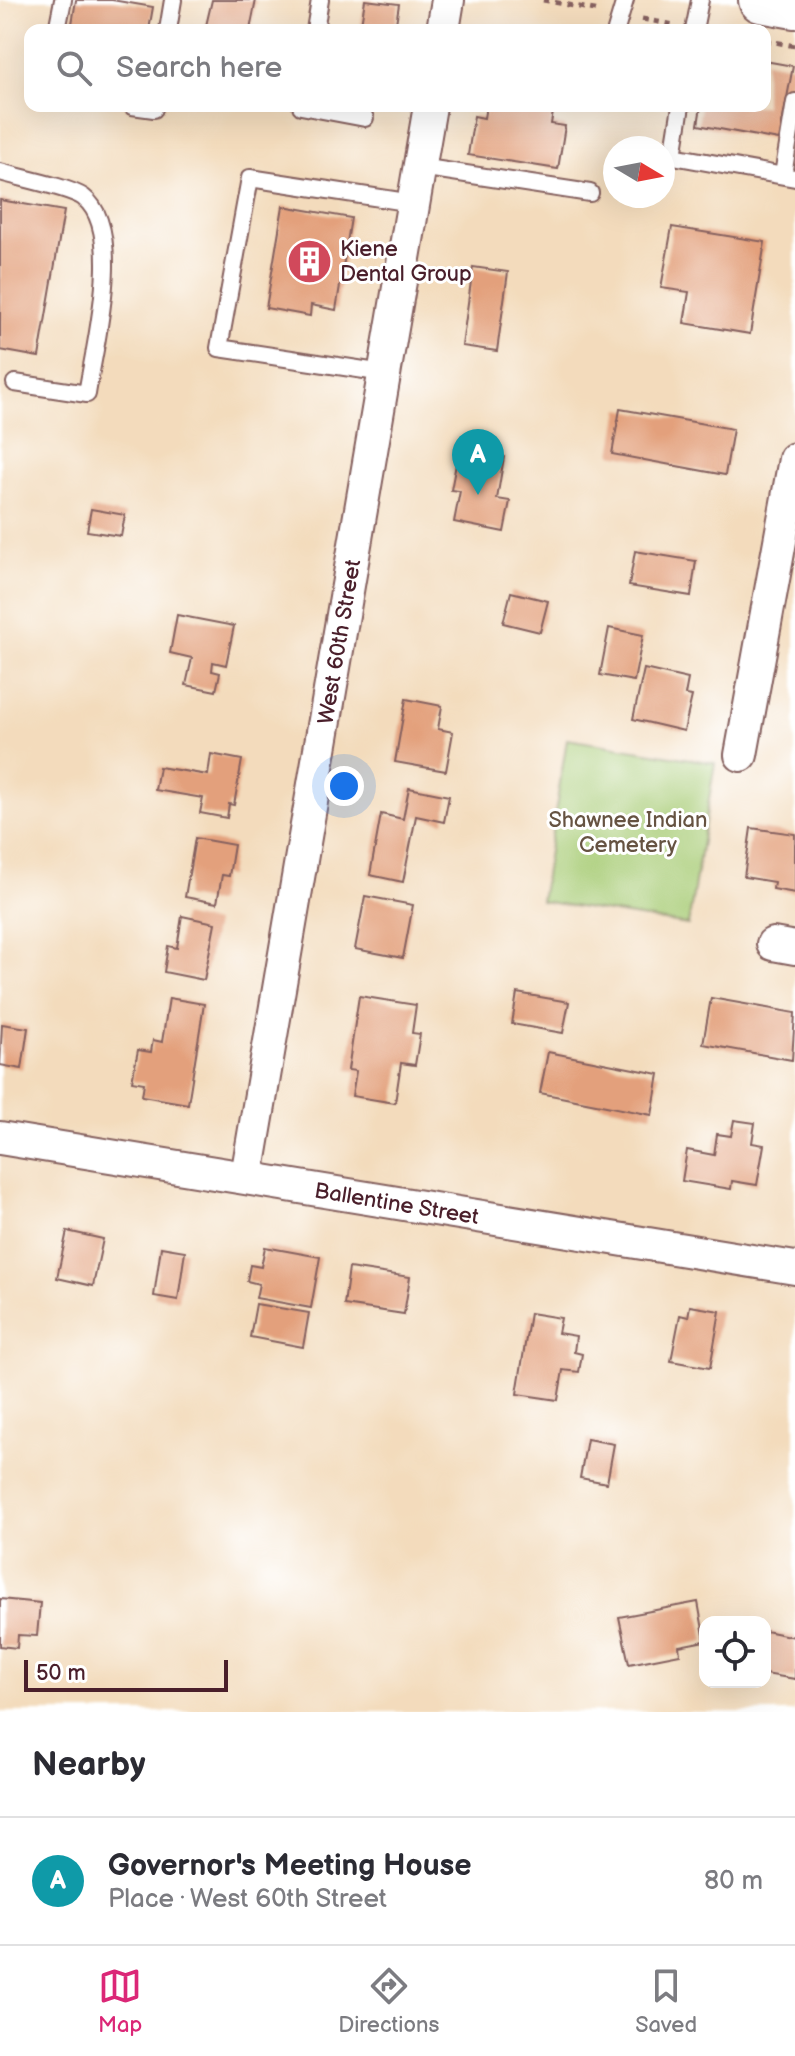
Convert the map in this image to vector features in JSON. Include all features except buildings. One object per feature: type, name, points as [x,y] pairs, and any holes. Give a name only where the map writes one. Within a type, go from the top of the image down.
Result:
[{"type":"main road","points":[[761,0],[795,6]]},
{"type":"street","points":[[444,24],[448,0]]},
{"type":"street","name":"West 60th Street","points":[[247,1176],[429,112]]},
{"type":"street","points":[[741,755],[795,460]]},
{"type":"street","name":"Ballentine Street","points":[[0,1138],[795,1268]]},
{"type":"lane","points":[[58,24],[63,0]]},
{"type":"lane","points":[[169,24],[173,0]]},
{"type":"lane","points":[[316,24],[320,0]]},
{"type":"lane","points":[[618,24],[625,0]]},
{"type":"lane","points":[[695,24],[700,0]]},
{"type":"lane","points":[[680,112],[673,156],[789,176],[795,102]]},
{"type":"lane","points":[[333,112],[365,118]]},
{"type":"lane","points":[[420,167],[590,193]]},
{"type":"lane","points":[[0,172],[83,197],[103,227],[105,273],[87,394],[15,383]]},
{"type":"lane","points":[[384,373],[219,348],[250,178],[413,203]]},
{"type":"path","points":[[771,41],[795,46]]},
{"type":"green space","name":"Shawnee Indian Cemetery","points":[[567,739],[715,763],[688,925],[541,901]]},
{"type":"place","name":"Kiene Dental Group","points":[[309,261]]},
{"type":"place","name":"Governor's Meeting House","points":[[478,495]]}]
